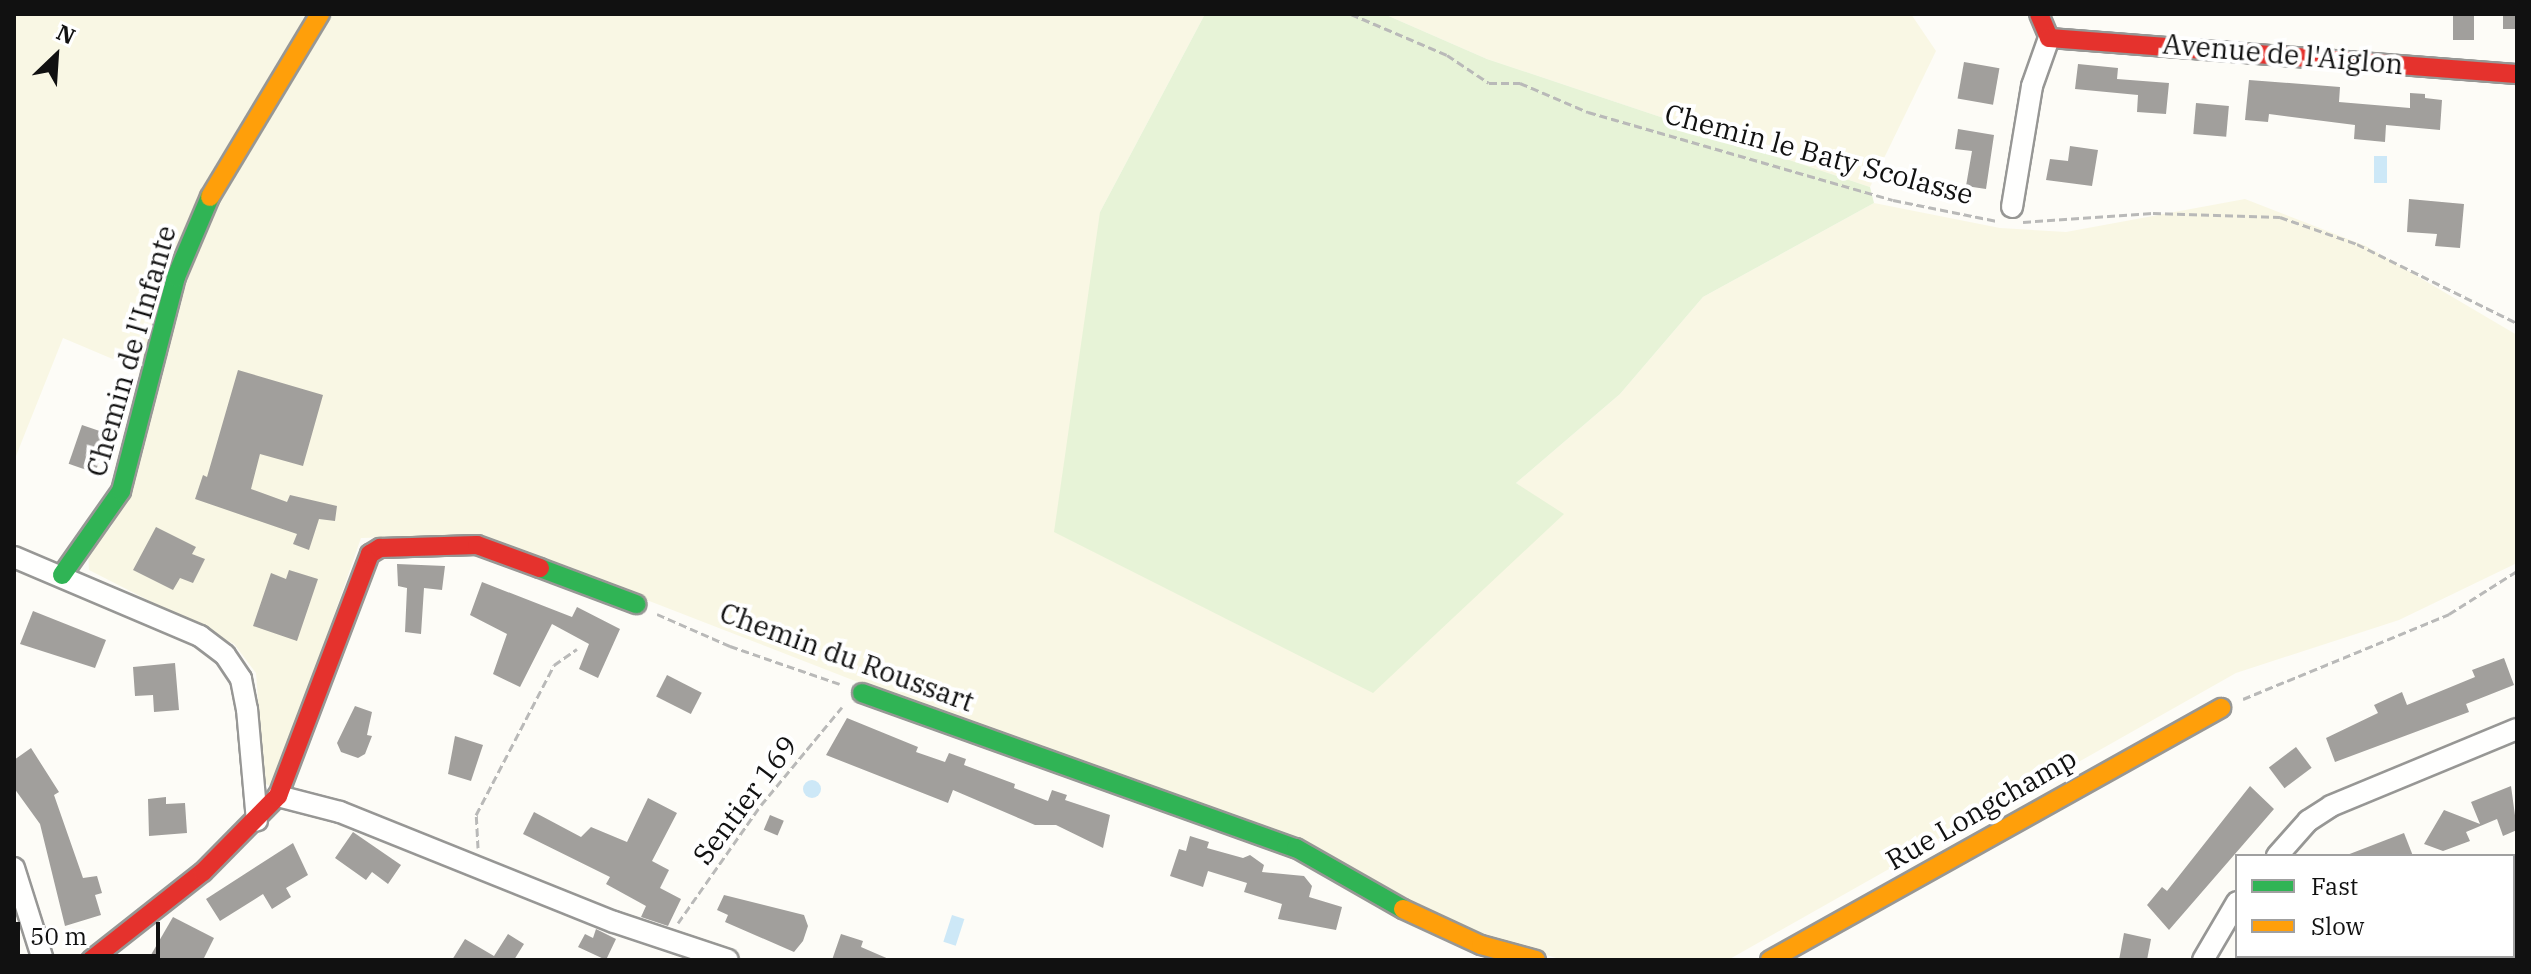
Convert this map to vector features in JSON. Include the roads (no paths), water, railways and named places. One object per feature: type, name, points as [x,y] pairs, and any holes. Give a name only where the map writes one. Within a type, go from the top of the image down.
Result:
[{"type":"street","name":"Chemin de l'Infante","points":[[62,575],[121,491],[176,277],[202,210],[320,14]]},
{"type":"street","points":[[2010,212],[2032,86],[2049,38],[2039,14]]},
{"type":"street","name":"Avenue de l'Aiglon","points":[[2049,38],[2517,74]]},
{"type":"street","points":[[91,960],[203,872],[257,821],[278,796],[364,562],[380,548],[477,545],[636,604]]},
{"type":"street","points":[[14,557],[200,636],[225,655],[241,679],[247,709],[257,821]]},
{"type":"street","name":"Chemin du Roussart","points":[[862,693],[1296,848],[1411,914],[1481,945],[1536,960]]},
{"type":"street","name":"Rue Longchamp","points":[[1770,960],[2221,708]]},
{"type":"street","points":[[2279,854],[2308,821],[2331,806],[2517,729]]},
{"type":"street","points":[[278,796],[340,812],[517,884],[728,960]]},
{"type":"street","points":[[14,868],[43,960]]},
{"type":"street","points":[[2203,960],[2235,905]]},
{"type":"water","points":[[2374,156],[2387,156],[2387,183],[2374,183]]},
{"type":"water","points":[[808,780],[816,780],[821,789],[819,796],[808,798],[803,793],[803,785]]},
{"type":"water","points":[[952,915],[964,919],[956,946],[943,942]]}]
